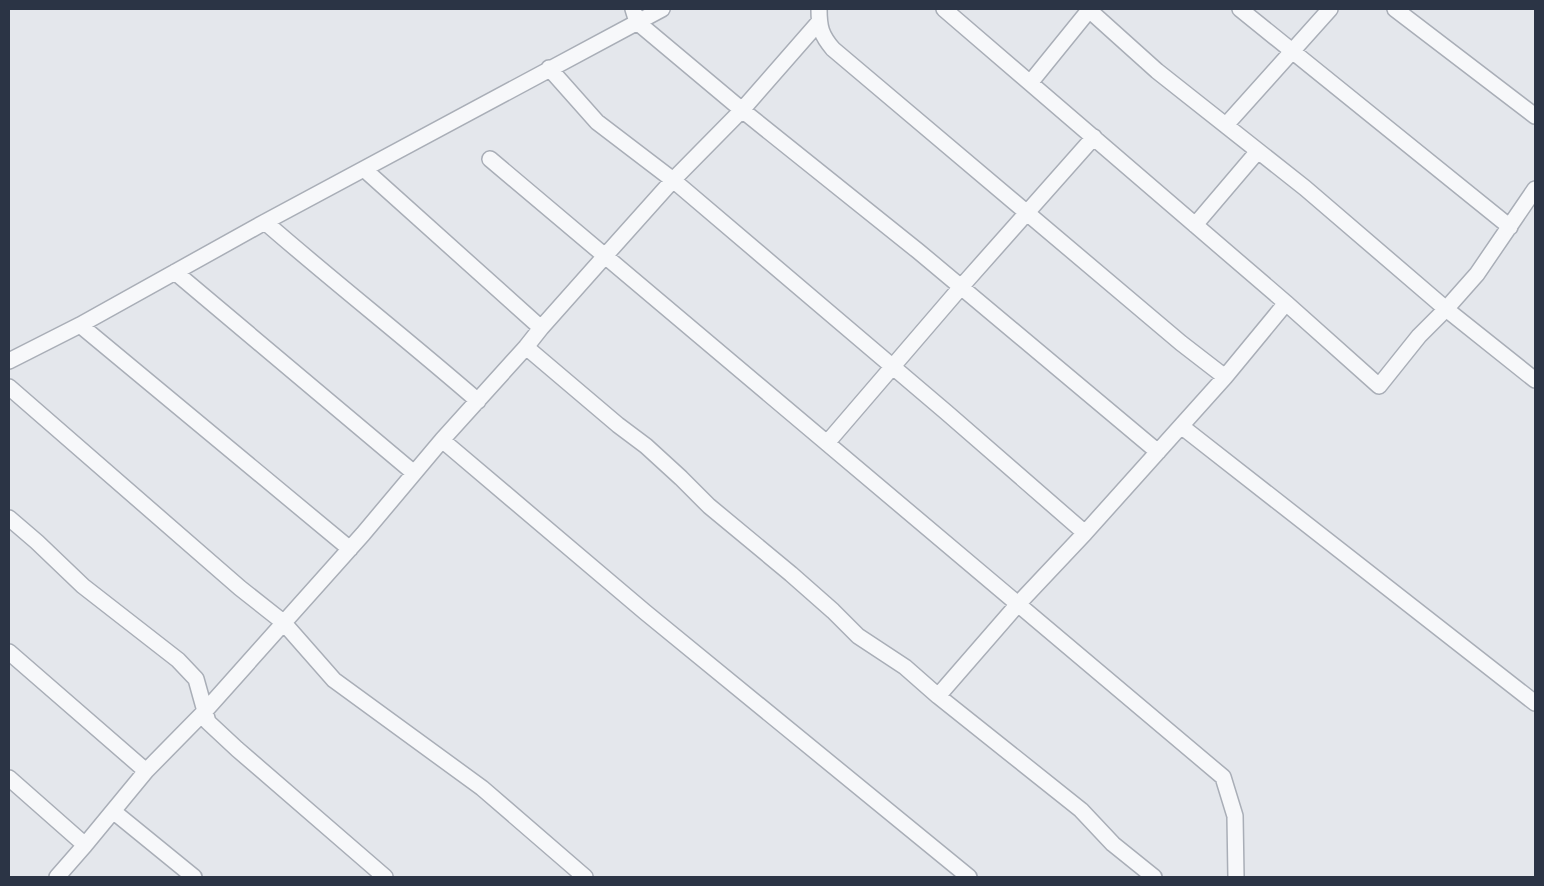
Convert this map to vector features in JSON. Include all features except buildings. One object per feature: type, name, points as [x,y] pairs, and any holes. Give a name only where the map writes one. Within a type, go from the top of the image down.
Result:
[{"type":"street","points":[[9,361],[80,325],[265,222],[365,170],[549,68],[635,15],[662,9]]},
{"type":"street","points":[[944,9],[1196,225],[1379,386],[1419,336],[1477,274],[1534,193]]},
{"type":"street","points":[[1030,83],[1089,9],[1157,71],[1366,239],[1446,309],[1535,380]]},
{"type":"street","points":[[1240,9],[1510,227]]},
{"type":"street","points":[[1226,125],[1330,9]]},
{"type":"street","points":[[1395,9],[1535,116]]},
{"type":"street","points":[[635,15],[742,110],[961,288],[1158,452]]},
{"type":"street","points":[[57,877],[86,845],[146,771],[205,711],[350,549],[442,440],[526,347],[604,256],[673,180],[742,110],[819,15]]},
{"type":"street","points":[[819,15],[823,37],[833,50],[1180,343],[1226,377]]},
{"type":"street","points":[[549,68],[598,122],[673,180],[893,367],[1085,534]]},
{"type":"street","points":[[827,443],[1094,137]]},
{"type":"street","points":[[1196,225],[1258,152]]},
{"type":"street","points":[[490,159],[1223,777],[1236,816],[1236,877]]},
{"type":"street","points":[[365,170],[541,328]]},
{"type":"street","points":[[265,222],[328,277],[426,355],[478,401]]},
{"type":"street","points":[[175,272],[414,473]]},
{"type":"street","points":[[938,696],[1018,604],[1085,534],[1226,377],[1286,303]]},
{"type":"street","points":[[80,325],[350,549]]},
{"type":"street","points":[[526,347],[653,453],[709,506],[791,574],[858,636],[905,667],[938,696],[1081,810],[1113,844],[1154,877]]},
{"type":"street","points":[[9,387],[240,588],[283,622],[334,680],[482,788],[586,877]]},
{"type":"street","points":[[1181,426],[1535,703]]},
{"type":"street","points":[[442,440],[645,612],[969,877]]},
{"type":"street","points":[[9,518],[83,586],[178,660],[196,679],[208,722],[385,877]]},
{"type":"street","points":[[9,652],[146,771]]},
{"type":"street","points":[[9,778],[86,845]]},
{"type":"street","points":[[113,811],[194,877]]}]
